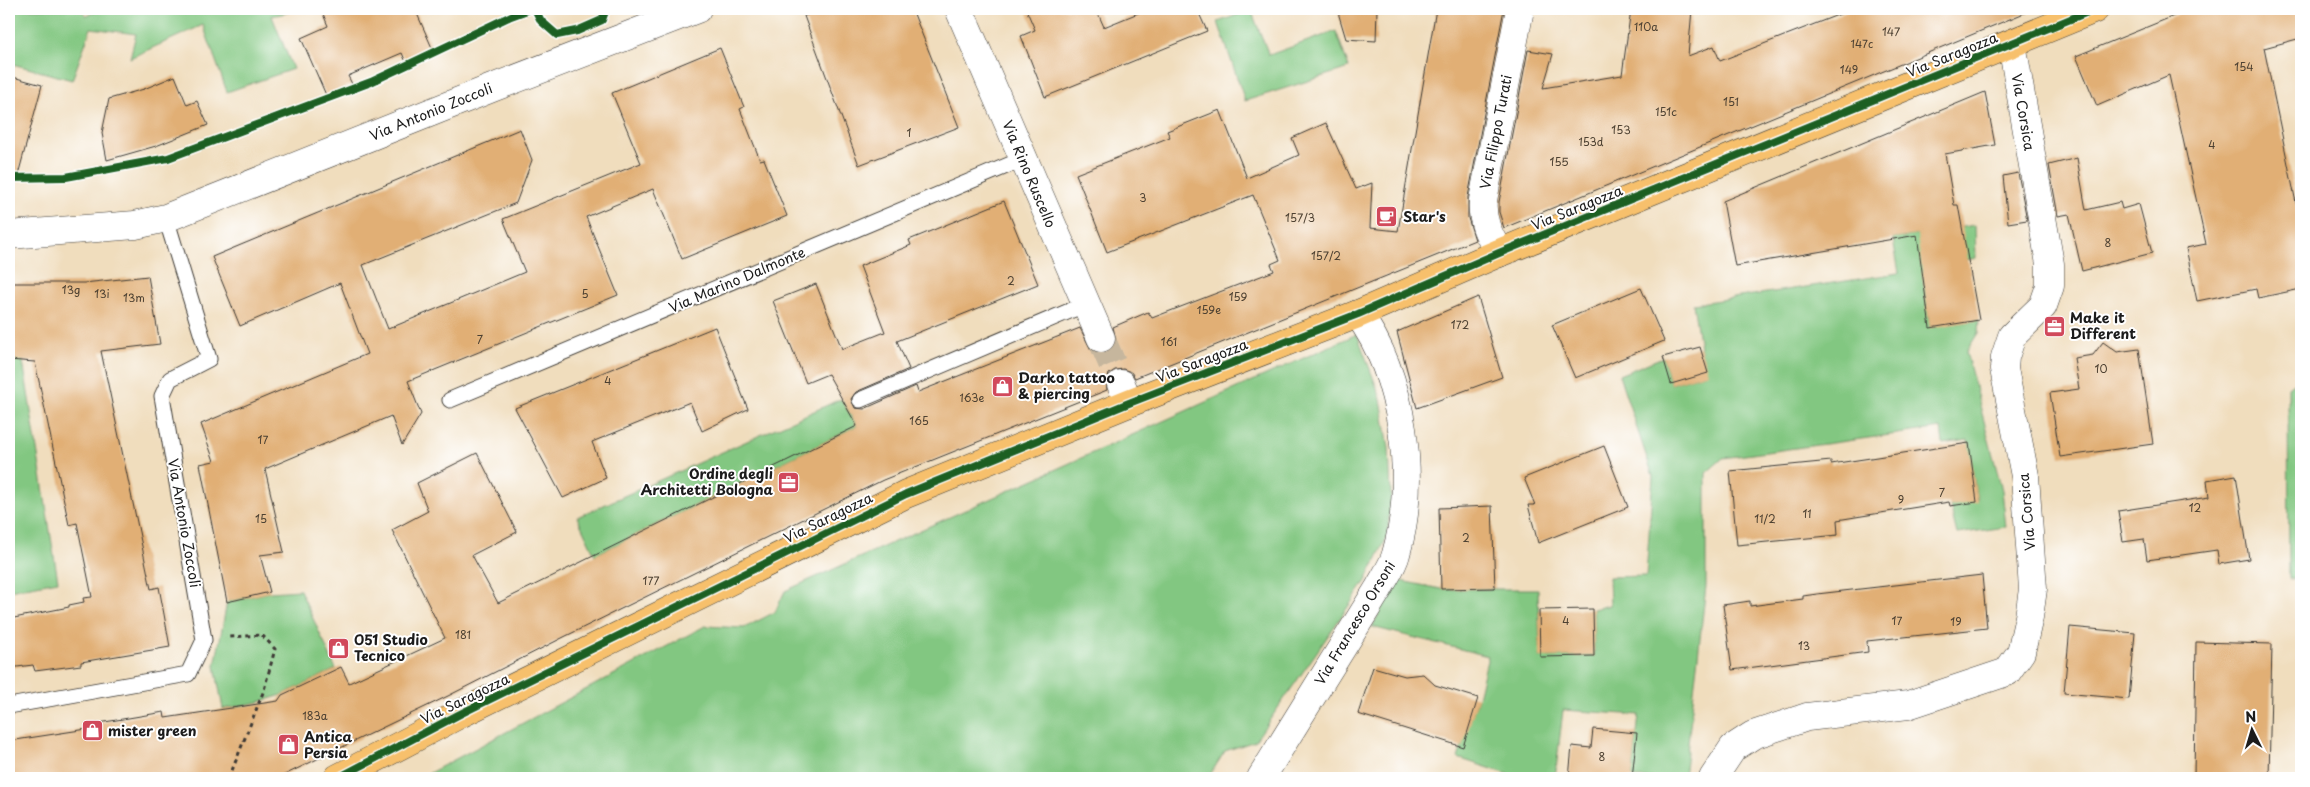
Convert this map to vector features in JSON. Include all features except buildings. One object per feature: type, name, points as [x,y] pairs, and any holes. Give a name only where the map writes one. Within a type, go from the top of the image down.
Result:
[{"type":"main road","name":"Via Saragozza","points":[[338,778],[460,714],[906,494],[1125,394],[1358,314],[1499,253],[2095,9]]},
{"type":"street","name":"Via Antonio Zoccoli","points":[[9,235],[117,226],[166,218],[492,88],[697,9]]},
{"type":"street","name":"Via Rino Ruscello","points":[[959,9],[1101,338]]},
{"type":"street","name":"Via Filippo Turati","points":[[1499,253],[1484,223],[1482,213],[1483,200],[1520,9]]},
{"type":"street","name":"Via Corsica","points":[[1714,778],[1733,748],[1753,735],[1807,717],[1908,705],[2007,672],[2021,652],[2033,589],[2025,476],[2004,369],[2005,356],[2012,336],[2043,306],[2050,286],[2050,264],[2012,44]]},
{"type":"street","name":"Via Francesco Orsoni","points":[[1261,778],[1379,588],[1396,556],[1403,519],[1404,442],[1395,396],[1385,365],[1367,326],[1358,314]]},
{"type":"lane","name":"Via Marino Dalmonte","points":[[450,400],[1023,159]]},
{"type":"lane","name":"Via Antonio Zoccoli","points":[[166,218],[209,359],[170,379],[162,396],[204,640]]},
{"type":"lane","points":[[860,400],[1086,304]]},
{"type":"lane","points":[[9,706],[188,674],[204,640]]},
{"type":"path","points":[[204,640],[262,635],[275,649],[264,690],[229,778]]},
{"type":"green space","points":[[9,9],[81,9],[87,16],[101,9],[303,9],[272,16],[293,69],[227,92],[203,25],[130,58],[136,34],[91,28],[72,80],[9,63]]},
{"type":"green space","points":[[1251,10],[1269,55],[1336,31],[1349,68],[1245,101],[1218,22]]},
{"type":"green space","points":[[1975,225],[1976,258],[1922,269],[1930,327],[1979,320],[1978,333],[1966,352],[2002,490],[2006,527],[1957,534],[1950,506],[1977,501],[1968,440],[1943,444],[1941,428],[1723,458],[1706,473],[1706,586],[1684,778],[1632,778],[1639,715],[1563,710],[1555,778],[1520,778],[1458,758],[1478,698],[1488,656],[1372,627],[1396,580],[1441,589],[1538,589],[1540,657],[1594,656],[1593,609],[1610,605],[1609,577],[1646,576],[1653,476],[1619,375],[1663,357],[1671,384],[1707,373],[1700,347],[1693,304],[1899,273],[1893,239]]},
{"type":"green space","points":[[1357,334],[1381,399],[1389,448],[1391,497],[1387,537],[1366,581],[1255,741],[1225,751],[1208,778],[420,778],[705,626],[744,628],[775,612],[785,591]]},
{"type":"green space","points":[[10,355],[22,355],[58,581],[9,590]]},
{"type":"green space","points":[[2301,377],[2301,579],[2289,579],[2288,387]]},
{"type":"green space","points":[[841,399],[857,426],[595,555],[577,517]]},
{"type":"green space","points":[[300,590],[336,669],[282,695],[259,702],[223,709],[215,666],[227,602],[270,592]]},
{"type":"tunnel","points":[[1101,338],[1121,384]]},
{"type":"cycle path","points":[[9,178],[66,177],[168,158],[371,82],[511,16],[530,9]]},
{"type":"cycle path","points":[[535,9],[541,21],[557,35],[577,31],[602,20],[606,9]]},
{"type":"cycle path","points":[[338,778],[460,714],[906,494],[1129,403],[1358,314],[1499,253],[2095,9]]},
{"type":"place","name":"Star's","points":[[1387,217]]},
{"type":"place","name":"Make it Different","points":[[2054,326]]},
{"type":"place","name":"Darko tattoo & piercing","points":[[1002,386]]},
{"type":"place","name":"Ordine degli Architetti Bologna","points":[[789,482]]},
{"type":"place","name":"051 Studio Tecnico","points":[[338,648]]},
{"type":"place","name":"mister green","points":[[92,731]]},
{"type":"place","name":"Antica Persia","points":[[288,745]]}]
